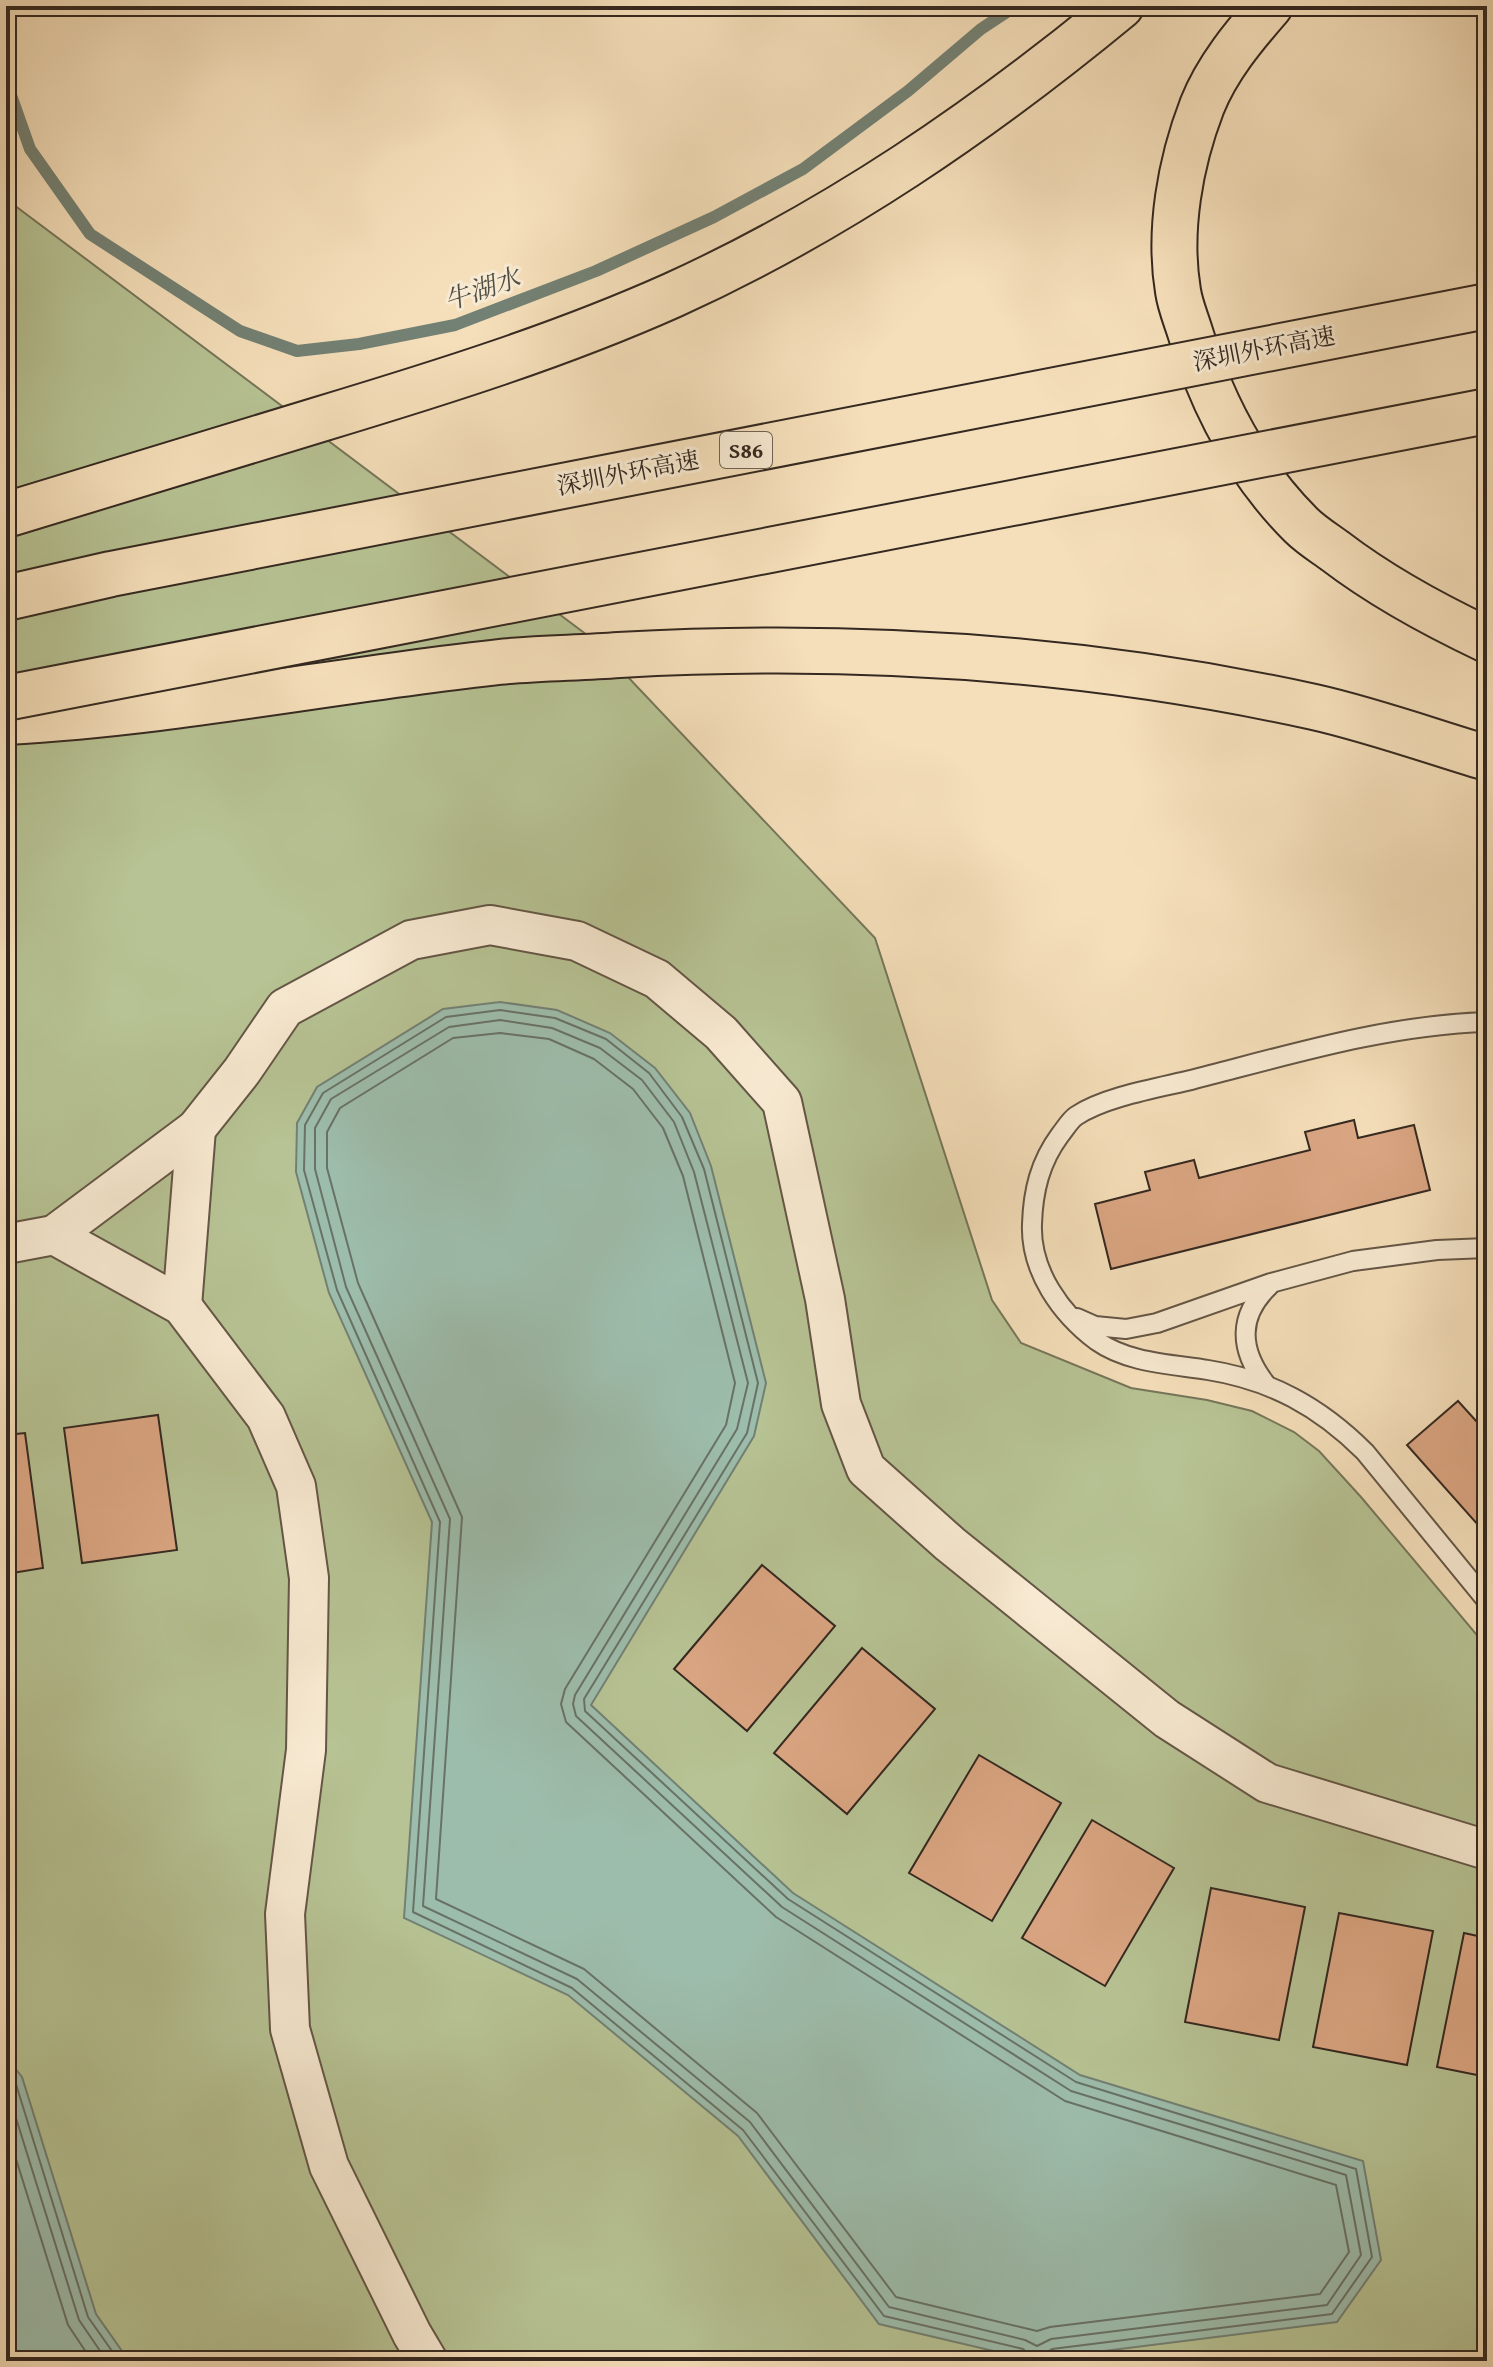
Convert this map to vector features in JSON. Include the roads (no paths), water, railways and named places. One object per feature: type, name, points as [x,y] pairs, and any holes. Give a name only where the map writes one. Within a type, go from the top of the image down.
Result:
[{"type":"highway","points":[[6,515],[442,382],[561,342],[674,295],[783,240],[879,185],[945,142],[1121,6]]},
{"type":"highway","points":[[1270,6],[1235,46],[1202,105],[1185,164],[1174,230],[1178,292],[1198,359],[1224,419],[1260,476],[1303,527],[1354,566],[1430,613],[1487,640]]},
{"type":"highway","name":"深圳外环高速","points":[[6,598],[111,574],[1487,306]]},
{"type":"highway","points":[[6,698],[1487,411]]},
{"type":"highway","points":[[6,722],[79,716],[502,662],[709,650],[855,651],[994,659],[1090,669],[1317,708],[1487,758]]},
{"type":"street","points":[[6,1244],[54,1235],[196,1129],[242,1071],[285,1008],[411,940],[490,925],[577,941],[657,979],[721,1033],[782,1102],[825,1299],[841,1404],[866,1469],[950,1544],[1167,1719],[1267,1783],[1487,1850]]},
{"type":"street","points":[[182,1306],[196,1129]]},
{"type":"street","points":[[54,1235],[182,1306],[266,1417],[296,1486],[309,1578],[306,1750],[285,1914],[290,2029],[329,2166],[428,2361]]},
{"type":"lane","points":[[1487,1022],[1399,1030],[1346,1041],[1118,1098],[1074,1117],[1048,1151],[1033,1192],[1031,1236],[1043,1278],[1066,1314],[1100,1342],[1140,1359],[1249,1378],[1283,1391],[1316,1409],[1365,1452],[1487,1601]]},
{"type":"lane","points":[[1066,1314],[1095,1326],[1126,1329],[1157,1323],[1271,1283],[1353,1261],[1437,1250],[1487,1248]]},
{"type":"lane","points":[[1267,1385],[1253,1367],[1246,1344],[1247,1321],[1255,1299],[1271,1283]]},
{"type":"water","points":[[500,1002],[557,1010],[610,1033],[655,1068],[690,1113],[711,1166],[766,1383],[754,1436],[591,1705],[793,1893],[1080,2075],[1363,2161],[1381,2260],[1337,2322],[1032,2360],[879,2324],[738,2136],[568,1995],[404,1918],[432,1522],[329,1293],[296,1172],[297,1123],[317,1087],[443,1009]]},
{"type":"water","points":[[6,2057],[22,2077],[96,2314],[129,2361],[6,2361]]},
{"type":"waterway","name":"牛湖水","points":[[6,81],[30,149],[90,234],[240,331],[297,351],[359,344],[455,325],[596,271],[714,217],[803,169],[908,91],[981,29],[1016,6]]}]
